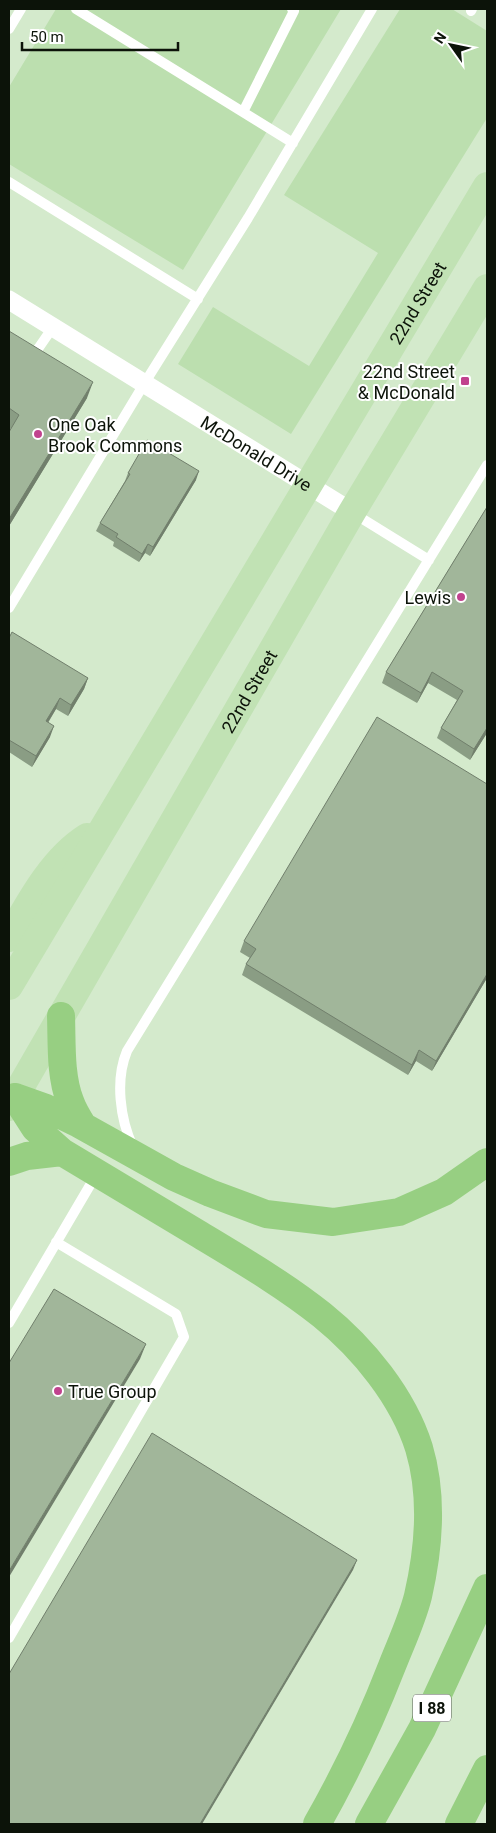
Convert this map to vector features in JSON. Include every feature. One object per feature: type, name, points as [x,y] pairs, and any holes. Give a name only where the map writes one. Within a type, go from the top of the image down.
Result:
[{"type":"highway","points":[[62,1016],[63,1069],[70,1101],[82,1126]]},
{"type":"highway","points":[[12,1102],[46,1108],[174,1176],[210,1193],[266,1214],[333,1222],[399,1212],[444,1192],[487,1162]]},
{"type":"highway","points":[[12,1102],[35,1128],[62,1152],[280,1284],[323,1316],[352,1343],[378,1374],[401,1407],[419,1448],[426,1483],[428,1537],[417,1597],[377,1705],[342,1779],[318,1824]]},
{"type":"highway","points":[[9,1162],[27,1156],[62,1152]]},
{"type":"highway","name":"I 88","points":[[369,1824],[422,1728],[487,1588]]},
{"type":"highway","points":[[459,1824],[487,1769]]},
{"type":"main road","name":"22nd Street","points":[[9,986],[487,186]]},
{"type":"main road","name":"22nd Street","points":[[12,1102],[352,512],[487,288]]},
{"type":"main road","points":[[9,938],[38,888],[74,846],[103,827]]},
{"type":"street","name":"McDonald Drive","points":[[9,301],[352,512]]},
{"type":"lane","points":[[9,29],[21,9]]},
{"type":"lane","points":[[76,9],[90,12],[243,112],[293,142]]},
{"type":"lane","points":[[243,112],[294,11],[292,9]]},
{"type":"lane","points":[[10,603],[248,218],[372,9]]},
{"type":"lane","points":[[9,182],[198,298]]},
{"type":"lane","points":[[29,362],[53,327]]},
{"type":"lane","points":[[138,1157],[125,1131],[120,1080],[122,1064],[128,1051],[487,465]]},
{"type":"lane","points":[[352,512],[429,560]]},
{"type":"lane","points":[[9,1323],[97,1173]]},
{"type":"lane","points":[[9,1638],[184,1337],[176,1314],[56,1242]]},
{"type":"green space","points":[[56,9],[341,9],[183,270],[9,164],[9,87]]},
{"type":"green space","points":[[400,9],[452,9],[487,31],[487,118],[291,434],[178,364],[213,307],[309,366],[378,253],[284,195]]},
{"type":"building","name":"One Oak Brook Commons","points":[[9,331],[93,382],[9,519],[9,432],[19,415],[9,408]]},
{"type":"building","points":[[147,440],[199,471],[153,547],[148,544],[142,554],[116,537],[118,534],[100,523],[130,474],[128,473]]},
{"type":"building","name":"Lewis","points":[[487,507],[487,728],[474,749],[441,728],[463,691],[432,672],[421,693],[386,672]]},
{"type":"building","points":[[12,632],[88,678],[71,705],[60,698],[46,721],[54,726],[36,756],[9,740],[9,638]]},
{"type":"building","points":[[377,717],[487,784],[487,974],[436,1061],[419,1050],[412,1065],[246,964],[256,949],[244,941]]},
{"type":"building","points":[[54,1289],[146,1344],[9,1571],[9,1363]]},
{"type":"building","points":[[152,1433],[357,1560],[200,1824],[9,1824],[9,1674]]},
{"type":"place","name":"22nd Street & McDonald","points":[[465,381]]},
{"type":"place","name":"One Oak Brook Commons","points":[[38,434]]},
{"type":"place","name":"Lewis","points":[[461,597]]},
{"type":"place","name":"True Group","points":[[58,1391]]}]
